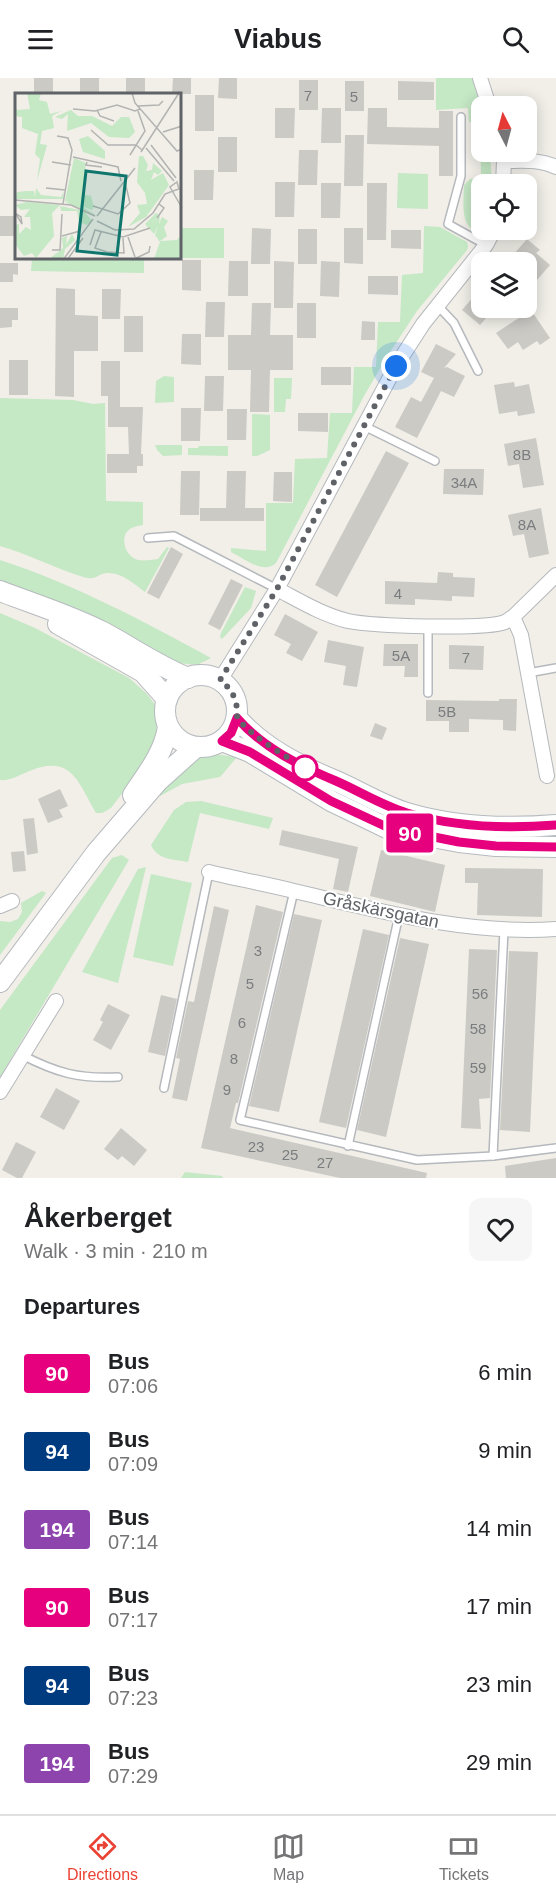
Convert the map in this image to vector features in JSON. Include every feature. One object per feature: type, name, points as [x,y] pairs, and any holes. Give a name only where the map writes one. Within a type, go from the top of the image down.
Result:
[{"type":"street","points":[[484,79],[487,96]]},
{"type":"street","points":[[537,160],[556,167]]},
{"type":"street","points":[[220,680],[277,589],[396,366],[489,240]]},
{"type":"street","points":[[277,589],[328,615],[349,621],[429,626],[490,625],[505,622],[513,617],[556,575]]},
{"type":"street","points":[[0,591],[72,617],[188,678]]},
{"type":"street","points":[[35,605],[49,619],[143,672],[167,699]]},
{"type":"street","points":[[513,617],[521,635],[547,776]]},
{"type":"street","points":[[0,982],[96,853],[159,756],[167,737],[165,710],[167,699],[174,687],[188,678],[205,675],[220,680],[228,686],[236,700],[237,718],[231,733],[211,747],[195,747],[179,740],[168,727]]},
{"type":"street","points":[[237,718],[259,739],[291,760],[406,813],[463,824],[510,827],[556,825]]},
{"type":"street","points":[[222,741],[250,752],[331,801],[389,828],[468,843],[556,847]]},
{"type":"street","points":[[96,853],[158,781],[195,747]]},
{"type":"street","name":"Gråskärsgatan","points":[[209,872],[453,925],[504,930],[556,929]]},
{"type":"street","points":[[0,1092],[56,1001]]},
{"type":"lane","points":[[461,117],[461,176],[448,224],[486,245]]},
{"type":"lane","points":[[438,306],[454,323],[478,371]]},
{"type":"lane","points":[[364,426],[435,461]]},
{"type":"lane","points":[[148,537],[174,536],[277,589]]},
{"type":"lane","points":[[428,693],[429,626]]},
{"type":"lane","points":[[528,673],[556,668]]},
{"type":"lane","points":[[164,1088],[209,872]]},
{"type":"lane","points":[[294,891],[240,1120],[417,1160],[493,1156],[556,1148]]},
{"type":"lane","points":[[348,1146],[399,915]]},
{"type":"lane","points":[[493,1156],[504,930]]},
{"type":"lane","points":[[22,1055],[48,1068],[73,1075],[98,1078],[118,1077]]},
{"type":"green space","points":[[436,78],[472,78],[477,96],[471,96],[471,122],[469,122],[468,108],[436,110]]},
{"type":"green space","points":[[481,162],[491,162],[491,174],[481,174]]},
{"type":"green space","points":[[398,173],[428,174],[428,209],[397,208]]},
{"type":"green space","points":[[470,179],[471,228],[464,215],[463,203],[464,185]]},
{"type":"green space","points":[[424,226],[440,227],[467,242],[467,250],[417,311],[388,355],[276,563],[271,566],[259,566],[231,552],[231,548],[266,551],[266,503],[293,503],[295,459],[327,458],[330,413],[352,413],[354,367],[376,367],[378,322],[400,322],[402,275],[423,273]]},
{"type":"green space","points":[[182,228],[224,228],[224,258],[182,258]]},
{"type":"green space","points":[[32,260],[144,260],[144,273],[31,271]]},
{"type":"green space","points":[[164,376],[174,377],[174,402],[155,403],[156,381]]},
{"type":"green space","points":[[274,378],[292,378],[291,399],[286,399],[285,412],[274,412]]},
{"type":"green space","points":[[0,398],[105,403],[106,501],[143,502],[143,525],[136,526],[126,533],[124,541],[126,549],[134,558],[145,560],[158,559],[167,547],[169,548],[145,592],[118,574],[107,573],[86,578],[0,546]]},
{"type":"green space","points":[[252,414],[270,415],[270,450],[257,456],[252,456]]},
{"type":"green space","points":[[155,445],[182,445],[182,455],[163,456]]},
{"type":"green space","points":[[228,446],[228,456],[188,455],[188,448]]},
{"type":"green space","points":[[0,560],[81,592],[211,658],[197,665],[178,663],[0,583]]},
{"type":"green space","points":[[245,587],[256,591],[251,608],[222,639],[221,633]]},
{"type":"green space","points":[[0,613],[35,628],[129,678],[147,694],[156,706],[157,747],[111,808],[102,813],[96,813],[78,781],[64,768],[42,767],[10,779],[0,780]]},
{"type":"green space","points":[[213,754],[237,757],[220,777],[182,784],[160,796],[160,790],[197,758]]},
{"type":"green space","points":[[201,801],[273,818],[269,829],[200,813],[188,862],[157,854],[151,845],[174,810],[186,802]]},
{"type":"green space","points":[[122,855],[129,860],[0,1077],[0,1010],[112,858]]},
{"type":"green space","points":[[146,867],[118,983],[82,972],[138,869]]},
{"type":"green space","points":[[151,874],[192,883],[173,966],[133,957]]},
{"type":"green space","points":[[42,891],[46,893],[0,955],[0,921],[10,922],[18,919],[22,912],[21,903]]},
{"type":"green space","points":[[185,1172],[222,1176],[223,1178],[181,1178]]},
{"type":"building","points":[[34,78],[53,78],[53,93],[34,93]]},
{"type":"building","points":[[80,78],[99,78],[99,93],[80,93]]},
{"type":"building","points":[[126,78],[145,78],[145,93],[126,93]]},
{"type":"building","points":[[173,78],[191,78],[191,94],[172,93]]},
{"type":"building","points":[[219,78],[237,78],[237,99],[218,98]]},
{"type":"building","points":[[299,80],[318,80],[318,110],[299,110]]},
{"type":"building","points":[[345,81],[364,81],[364,111],[345,111]]},
{"type":"building","points":[[398,81],[434,82],[434,100],[398,100]]},
{"type":"building","points":[[195,95],[214,95],[214,131],[195,131]]},
{"type":"building","points":[[275,108],[295,108],[294,138],[275,138]]},
{"type":"building","points":[[322,108],[341,108],[341,143],[321,143]]},
{"type":"building","points":[[368,108],[387,108],[387,127],[439,128],[439,111],[453,111],[453,176],[439,176],[439,146],[367,144]]},
{"type":"building","points":[[345,135],[364,135],[363,186],[344,186]]},
{"type":"building","points":[[218,137],[237,137],[237,172],[218,172]]},
{"type":"building","points":[[299,150],[318,150],[317,185],[298,185]]},
{"type":"building","points":[[194,170],[214,170],[213,200],[194,200]]},
{"type":"building","points":[[275,182],[295,182],[294,217],[275,217]]},
{"type":"building","points":[[321,183],[341,183],[340,218],[321,218]]},
{"type":"building","points":[[367,183],[387,183],[386,240],[367,240]]},
{"type":"building","points":[[0,216],[15,216],[15,236],[0,236]]},
{"type":"building","points":[[252,228],[271,229],[270,264],[251,264]]},
{"type":"building","points":[[344,228],[363,228],[363,264],[344,263]]},
{"type":"building","points":[[298,229],[317,229],[317,264],[298,264]]},
{"type":"building","points":[[391,230],[421,230],[421,249],[391,248]]},
{"type":"building","points":[[526,240],[540,250],[537,252],[516,252]]},
{"type":"building","points":[[537,254],[550,265],[537,280]]},
{"type":"building","points":[[182,260],[201,260],[201,291],[182,290]]},
{"type":"building","points":[[229,261],[248,261],[248,296],[228,296]]},
{"type":"building","points":[[274,261],[294,262],[293,308],[274,308]]},
{"type":"building","points":[[321,261],[340,262],[339,297],[320,296]]},
{"type":"building","points":[[0,263],[18,263],[18,275],[13,274],[13,282],[0,282]]},
{"type":"building","points":[[368,276],[398,276],[398,295],[368,294]]},
{"type":"building","points":[[56,288],[75,289],[75,315],[98,316],[98,351],[74,351],[74,397],[55,396]]},
{"type":"building","points":[[102,289],[121,289],[120,319],[102,319]]},
{"type":"building","points":[[471,300],[471,318],[462,310]]},
{"type":"building","points":[[206,302],[225,302],[224,337],[205,337]]},
{"type":"building","points":[[252,303],[271,303],[270,335],[293,335],[293,370],[270,370],[269,412],[250,412],[251,370],[228,370],[228,335],[251,335]]},
{"type":"building","points":[[297,303],[316,303],[316,338],[297,338]]},
{"type":"building","points":[[0,308],[18,308],[18,320],[12,320],[12,327],[0,328]]},
{"type":"building","points":[[124,316],[143,316],[143,352],[124,352]]},
{"type":"building","points":[[472,318],[486,318],[480,325]]},
{"type":"building","points":[[519,318],[536,318],[550,338],[540,345],[537,341],[523,350],[518,342],[508,349],[496,333]]},
{"type":"building","points":[[362,321],[375,322],[375,340],[361,340]]},
{"type":"building","points":[[182,334],[201,334],[201,365],[181,364]]},
{"type":"building","points":[[436,344],[456,354],[444,368],[447,367],[465,376],[454,397],[441,391],[417,438],[395,427],[411,397],[421,402],[434,378],[421,372]]},
{"type":"building","points":[[9,360],[28,360],[28,395],[9,395]]},
{"type":"building","points":[[101,361],[120,361],[120,407],[143,407],[141,454],[143,454],[143,466],[137,466],[137,473],[107,473],[107,454],[129,454],[128,427],[108,427],[108,396],[101,396]]},
{"type":"building","points":[[321,367],[351,367],[351,385],[321,385]]},
{"type":"building","points":[[205,376],[224,376],[223,411],[204,411]]},
{"type":"building","points":[[514,382],[515,387],[529,384],[535,413],[518,416],[517,411],[499,414],[494,385]]},
{"type":"building","points":[[181,408],[201,408],[200,441],[181,441]]},
{"type":"building","points":[[227,409],[247,409],[246,440],[227,440]]},
{"type":"building","points":[[298,413],[328,413],[328,432],[298,431]]},
{"type":"building","points":[[536,438],[544,485],[523,488],[519,464],[508,466],[504,444]]},
{"type":"building","points":[[386,451],[409,463],[337,597],[315,585]]},
{"type":"building","points":[[444,469],[484,469],[483,495],[443,494]]},
{"type":"building","points":[[181,471],[200,471],[199,515],[180,515]]},
{"type":"building","points":[[227,471],[246,471],[245,508],[264,508],[264,521],[200,521],[200,508],[226,508]]},
{"type":"building","points":[[274,472],[292,472],[292,502],[273,501]]},
{"type":"building","points":[[541,508],[549,554],[529,558],[524,534],[513,536],[508,515]]},
{"type":"building","points":[[171,547],[183,554],[159,599],[147,593]]},
{"type":"building","points":[[438,572],[453,573],[453,577],[475,578],[474,597],[452,596],[452,601],[415,599],[415,605],[385,604],[385,581],[437,583]]},
{"type":"building","points":[[231,579],[243,585],[220,630],[208,624]]},
{"type":"building","points":[[285,614],[318,632],[302,661],[286,653],[291,644],[274,635]]},
{"type":"building","points":[[328,640],[364,647],[357,687],[343,685],[346,666],[324,662]]},
{"type":"building","points":[[384,644],[418,644],[418,677],[404,677],[405,666],[383,666]]},
{"type":"building","points":[[449,645],[484,646],[483,670],[449,669]]},
{"type":"building","points":[[499,699],[517,699],[516,731],[503,730],[503,720],[469,719],[469,732],[449,732],[449,721],[426,721],[426,700],[499,701]]},
{"type":"building","points":[[375,723],[387,728],[382,740],[370,736]]},
{"type":"building","points":[[60,789],[68,806],[59,810],[63,817],[48,823],[38,799]]},
{"type":"building","points":[[34,818],[38,853],[27,855],[23,819]]},
{"type":"building","points":[[282,830],[358,847],[348,892],[333,889],[339,859],[279,845]]},
{"type":"building","points":[[381,850],[445,865],[435,912],[370,896]]},
{"type":"building","points":[[24,851],[26,871],[13,872],[11,852]]},
{"type":"building","points":[[465,868],[543,869],[542,917],[477,915],[478,883],[465,883]]},
{"type":"building","points":[[256,905],[283,912],[238,1103],[236,1103],[230,1128],[427,1173],[426,1178],[340,1178],[201,1148]]},
{"type":"building","points":[[214,906],[229,910],[187,1101],[172,1098],[180,1059],[176,1058],[188,1001],[194,1002]]},
{"type":"building","points":[[294,914],[322,920],[279,1112],[249,1106]]},
{"type":"building","points":[[363,929],[389,935],[346,1128],[319,1122]]},
{"type":"building","points":[[400,938],[429,944],[386,1137],[357,1130]]},
{"type":"building","points":[[469,949],[497,950],[490,1098],[479,1099],[481,1129],[461,1128]]},
{"type":"building","points":[[509,951],[538,952],[530,1132],[500,1130]]},
{"type":"building","points":[[161,995],[177,999],[165,1056],[148,1052]]},
{"type":"building","points":[[108,1004],[130,1015],[111,1050],[93,1040],[103,1022],[100,1020]]},
{"type":"building","points":[[56,1088],[80,1101],[64,1130],[40,1117]]},
{"type":"building","points":[[121,1128],[147,1150],[134,1166],[122,1156],[118,1160],[104,1149]]},
{"type":"building","points":[[16,1142],[36,1152],[22,1178],[17,1178],[2,1170]]},
{"type":"building","points":[[556,1158],[556,1178],[506,1178],[505,1166]]},
{"type":"bus line","name":"90","points":[[556,825],[510,827],[463,824],[406,813],[305,768],[259,739],[237,718],[231,733],[222,741],[250,752],[331,801],[389,828],[459,842],[496,846],[556,847]]},
{"type":"route","points":[[305,768],[259,739],[237,718],[238,708],[233,693],[220,680],[277,589],[396,366]]}]
